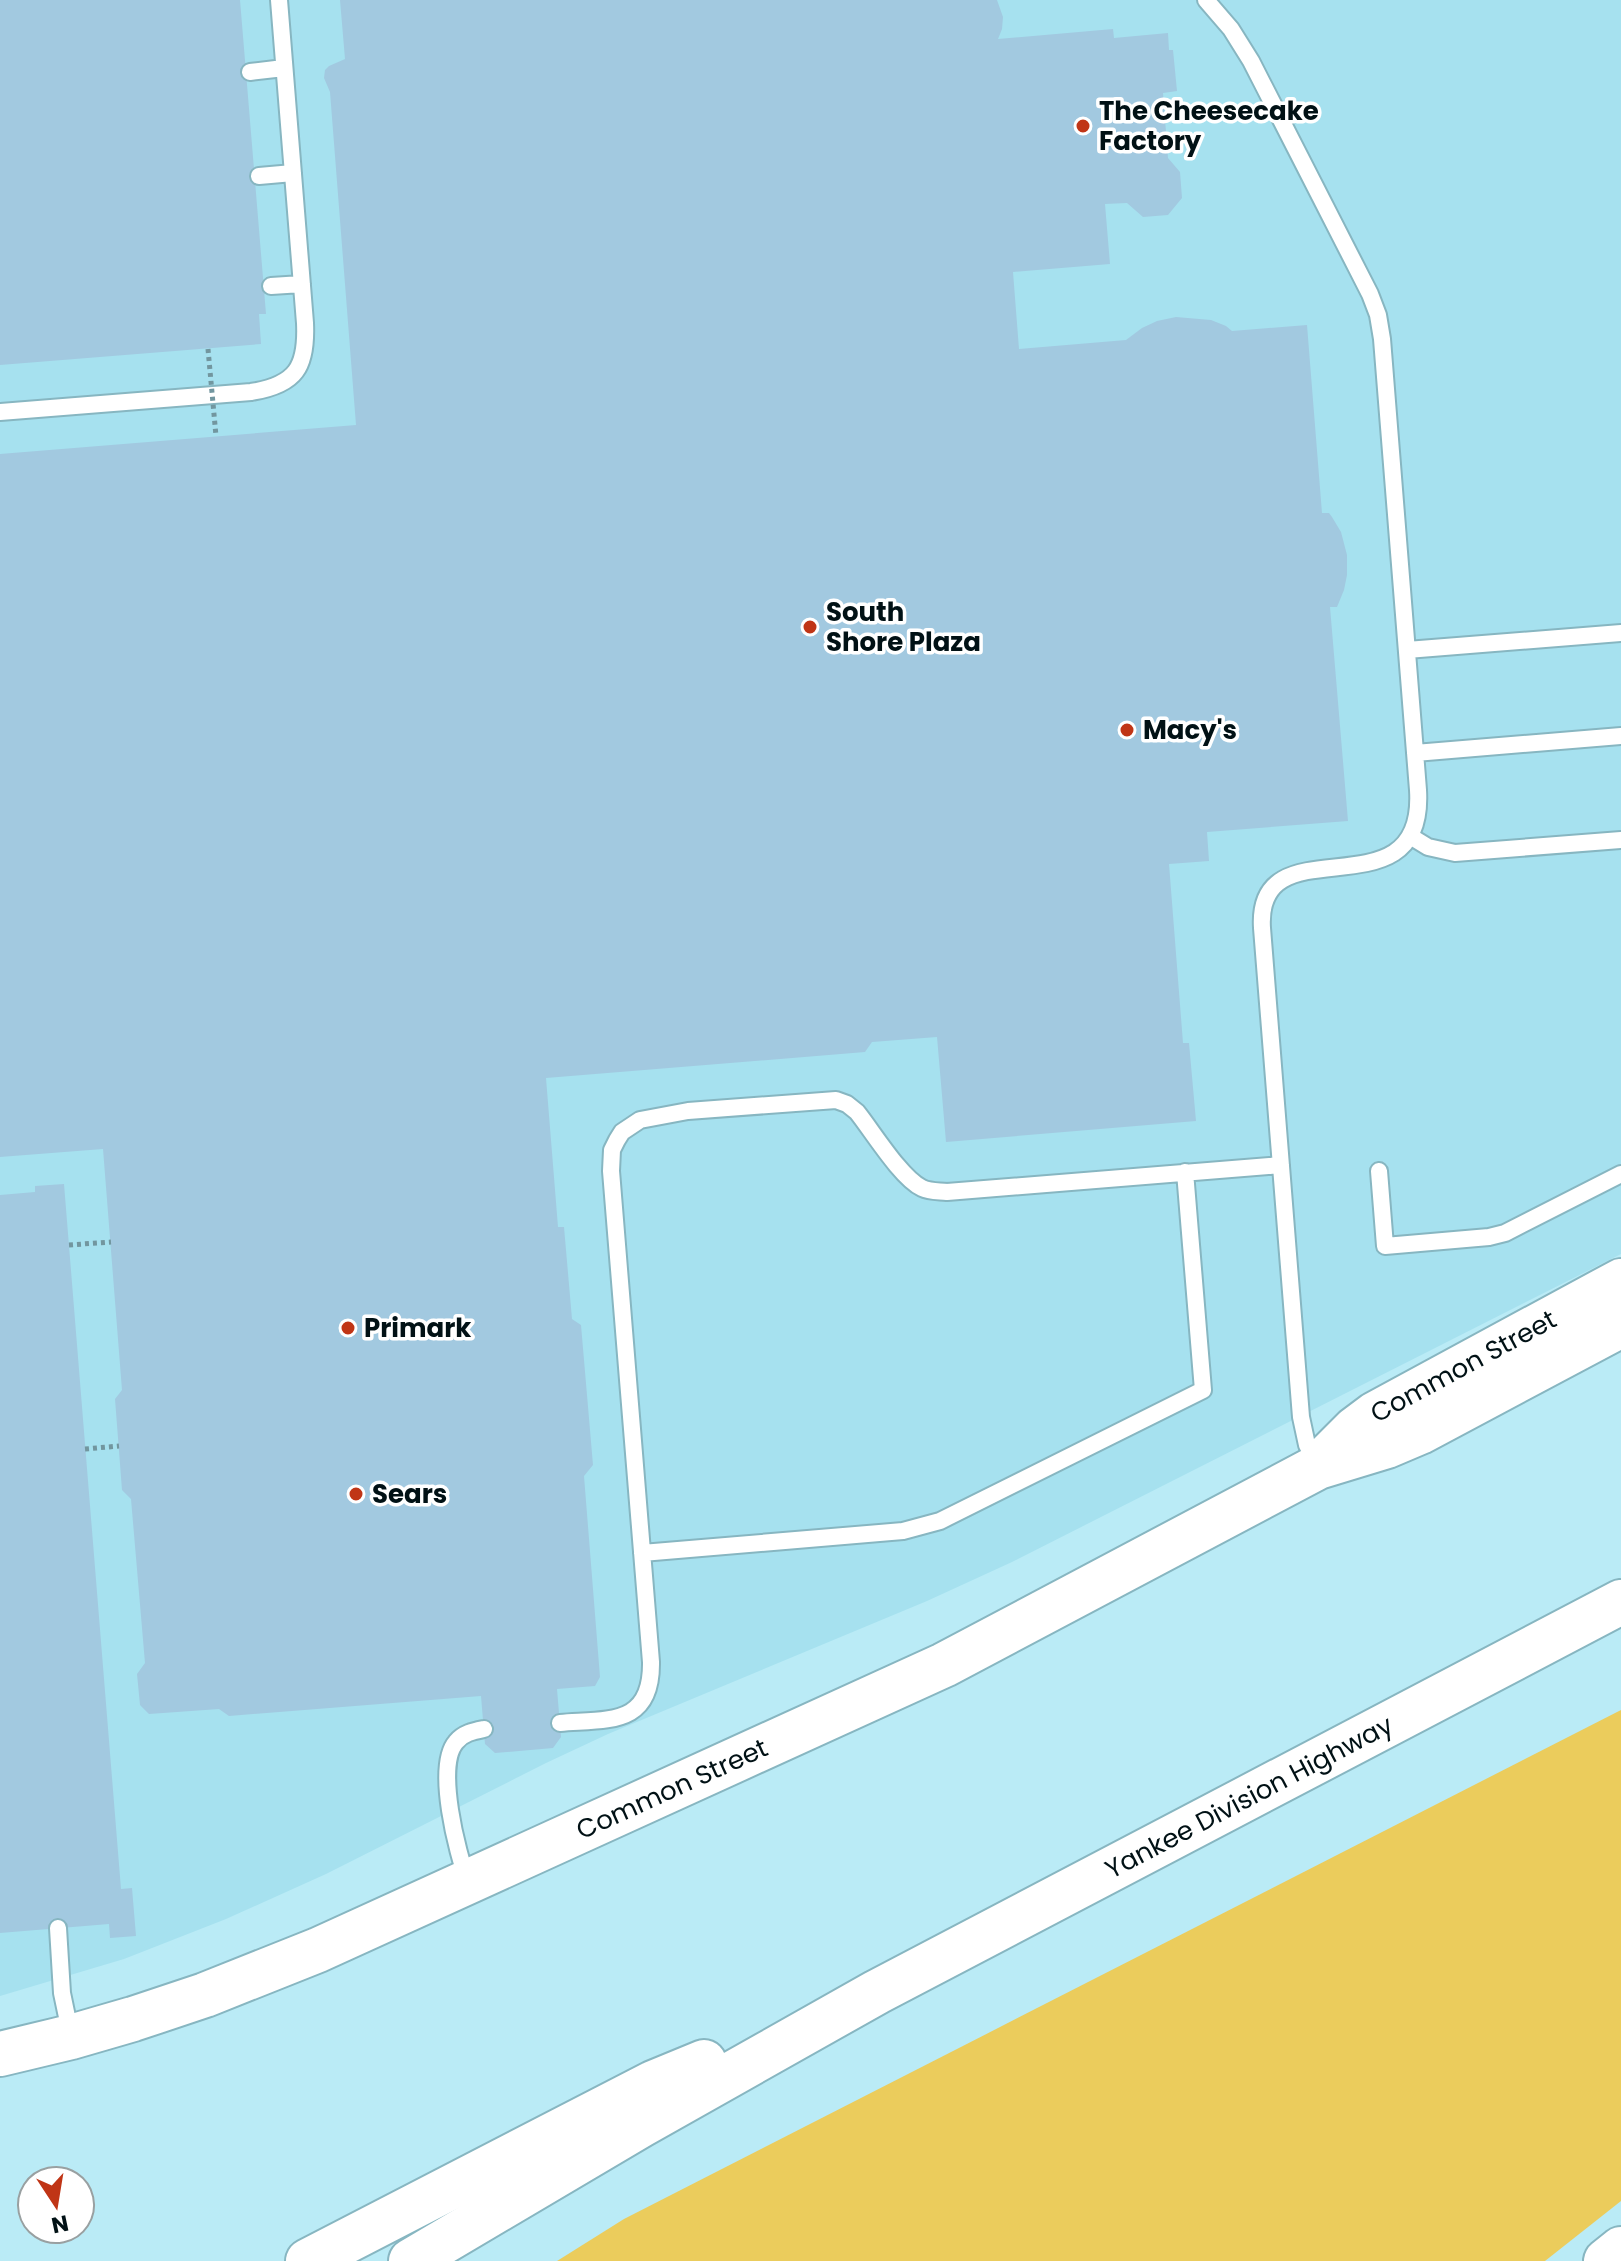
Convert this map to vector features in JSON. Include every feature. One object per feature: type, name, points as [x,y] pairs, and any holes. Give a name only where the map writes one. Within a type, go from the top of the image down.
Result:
[{"type":"main road","name":"Common Street","points":[[1318,1467],[1355,1429],[1375,1414],[1621,1281]]},
{"type":"main road","name":"Common Street","points":[[0,2054],[71,2037],[166,2008],[318,1950],[944,1665],[1318,1467],[1387,1446],[1420,1432],[1621,1325]]},
{"type":"main road","name":"Yankee Division Highway","points":[[877,1992],[1621,1602]]},
{"type":"main road","points":[[308,2261],[653,2083],[877,1992]]},
{"type":"main road","points":[[411,2261],[641,2125],[877,1992]]},
{"type":"main road","points":[[1606,2261],[1621,2249]]},
{"type":"lane","points":[[0,412],[251,392],[273,387],[290,379],[296,372],[304,354],[305,334],[279,0]]},
{"type":"lane","points":[[1206,0],[1231,29],[1251,61],[1378,315],[1415,753],[1418,810],[1410,836],[1392,855],[1372,863],[1309,869],[1290,875],[1275,885],[1262,909],[1301,1417],[1307,1445],[1318,1467]]},
{"type":"lane","points":[[250,72],[284,68]]},
{"type":"lane","points":[[259,176],[293,173]]},
{"type":"lane","points":[[271,286],[302,284]]},
{"type":"lane","points":[[1407,650],[1621,633]]},
{"type":"lane","points":[[1415,753],[1621,736]]},
{"type":"lane","points":[[1410,836],[1428,847],[1455,853],[1621,840]]},
{"type":"lane","points":[[560,1723],[620,1717],[640,1705],[650,1685],[651,1662],[611,1171],[612,1150],[622,1132],[640,1120],[676,1112],[836,1100],[857,1112],[910,1180],[924,1189],[947,1192],[1281,1165]]},
{"type":"lane","points":[[1379,1171],[1385,1246],[1505,1233],[1621,1174]]},
{"type":"lane","points":[[642,1553],[903,1531],[926,1526],[1203,1390],[1185,1172]]},
{"type":"lane","points":[[468,1882],[454,1832],[448,1765],[450,1751],[456,1742],[464,1735],[484,1729]]},
{"type":"lane","points":[[58,1928],[62,1993],[71,2037]]},
{"type":"path","points":[[208,349],[216,436]]},
{"type":"path","points":[[69,1245],[111,1242]]},
{"type":"path","points":[[85,1449],[119,1446]]},
{"type":"shaded area","name":"South Shore Plaza","points":[[0,0],[1621,0],[1621,1254],[1012,1562],[927,1601],[608,1734],[326,1874],[226,1919],[124,1959],[0,1996]]},
{"type":"shaded area","points":[[1621,1710],[1621,2201],[1545,2261],[557,2261],[624,2219]]},
{"type":"building","points":[[0,0],[240,0],[266,314],[259,314],[261,344],[0,365]]},
{"type":"building","points":[[340,0],[997,0],[1003,17],[998,39],[1113,29],[1114,38],[1168,33],[1177,91],[1163,93],[1168,158],[1180,172],[1182,198],[1168,215],[1143,217],[1127,203],[1105,204],[1110,264],[1013,272],[1019,349],[1126,340],[1157,321],[1176,317],[1211,320],[1232,331],[1307,325],[1322,513],[1329,513],[1341,532],[1347,555],[1344,590],[1337,607],[1330,607],[1348,821],[1207,832],[1209,861],[1169,864],[1183,1043],[1189,1043],[1196,1121],[946,1142],[937,1037],[872,1042],[865,1052],[546,1078],[558,1227],[564,1227],[572,1319],[581,1325],[593,1465],[584,1476],[600,1677],[595,1686],[557,1689],[561,1737],[553,1748],[495,1753],[485,1744],[481,1696],[229,1716],[219,1709],[149,1714],[140,1705],[137,1674],[145,1663],[131,1499],[122,1490],[115,1399],[122,1390],[103,1149],[0,1157],[0,454],[356,425],[330,92],[324,78],[329,66],[345,59]]},
{"type":"building","points":[[64,1184],[121,1889],[132,1888],[136,1936],[110,1938],[109,1924],[0,1933],[0,1195],[35,1192],[35,1186]]},
{"type":"place","name":"The Cheesecake Factory","points":[[1083,126]]},
{"type":"place","name":"South Shore Plaza","points":[[810,627]]},
{"type":"place","name":"Macy's","points":[[1127,730]]},
{"type":"place","name":"Primark","points":[[348,1328]]},
{"type":"place","name":"Sears","points":[[356,1494]]}]
